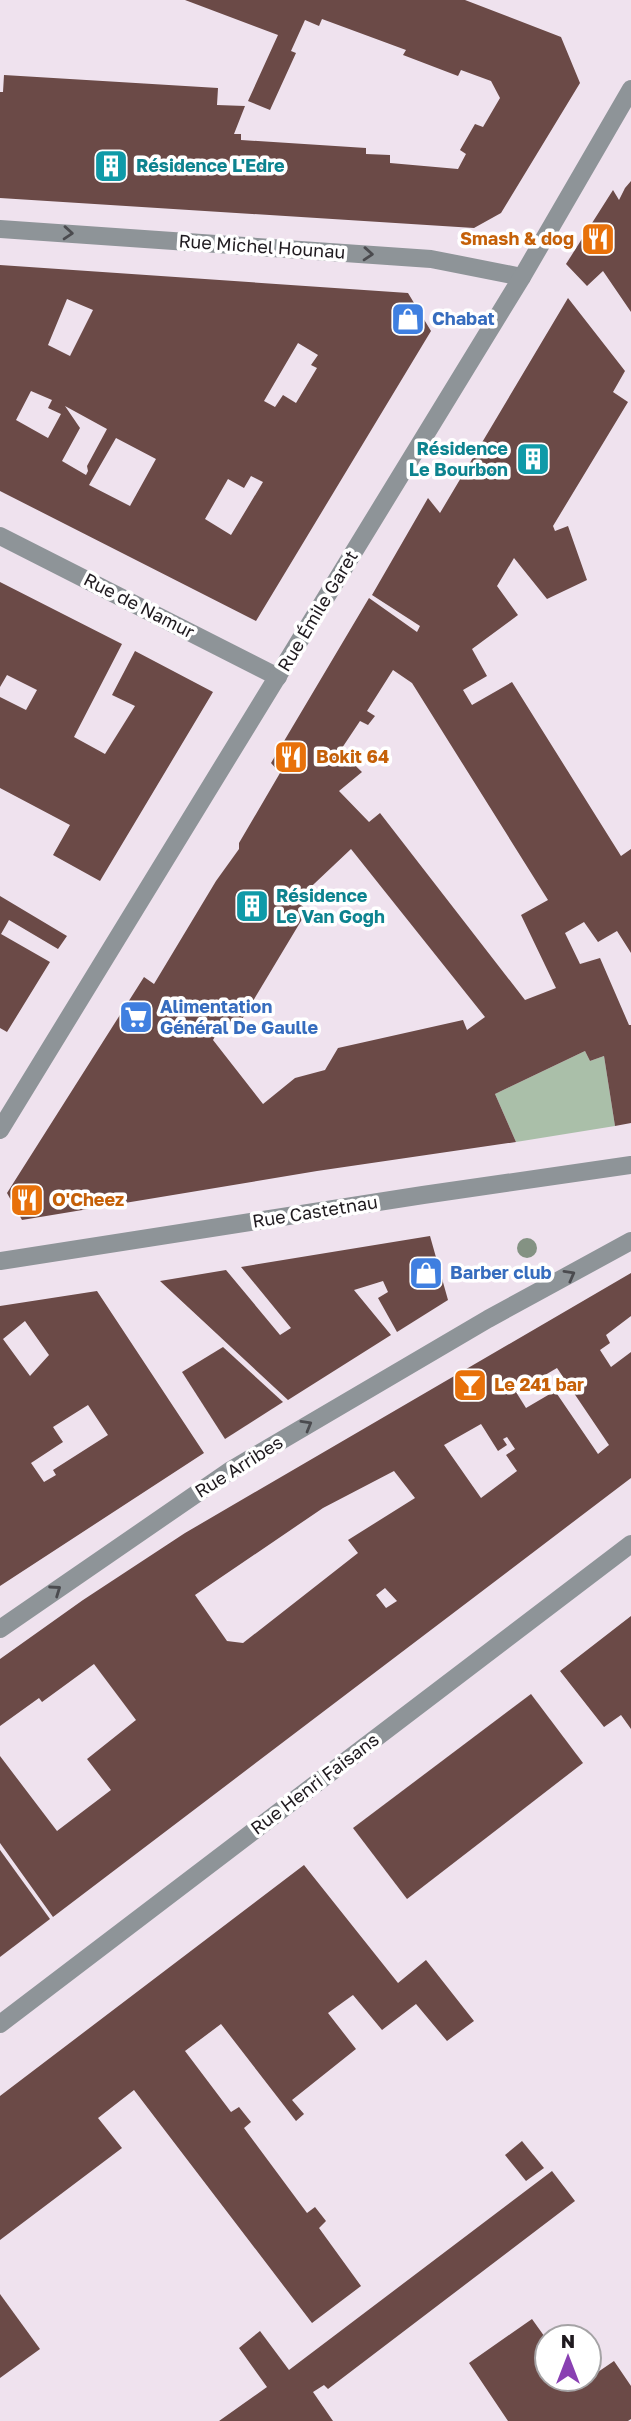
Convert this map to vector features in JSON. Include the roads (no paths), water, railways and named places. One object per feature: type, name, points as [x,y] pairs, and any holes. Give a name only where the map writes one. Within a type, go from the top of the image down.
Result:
[{"type":"street","name":"Rue Émile Garet","points":[[0,1129],[522,277],[631,89]]},
{"type":"street","name":"Rue Michel Hounau","points":[[0,229],[431,259],[522,277]]},
{"type":"street","name":"Rue de Namur","points":[[0,536],[278,677]]},
{"type":"street","name":"Rue Castetnau","points":[[0,1261],[423,1195],[631,1166]]},
{"type":"street","name":"Rue Arribes","points":[[0,1629],[230,1470],[488,1319],[631,1241]]},
{"type":"street","name":"Rue Henri Faisans","points":[[0,2024],[631,1544]]},
{"type":"place","name":"Résidence L'Edre","points":[[111,166]]},
{"type":"place","name":"Smash & dog","points":[[598,239]]},
{"type":"place","name":"Chabat","points":[[408,319]]},
{"type":"place","name":"Résidence Le Bourbon","points":[[533,459]]},
{"type":"place","name":"Bokit 64","points":[[291,757]]},
{"type":"place","name":"Résidence Le Van Gogh","points":[[252,906]]},
{"type":"place","name":"Alimentation Général De Gaulle","points":[[136,1017]]},
{"type":"place","name":"O'Cheez","points":[[27,1200]]},
{"type":"place","name":"Barber club","points":[[426,1273]]},
{"type":"place","name":"Le 241 bar","points":[[470,1385]]}]
